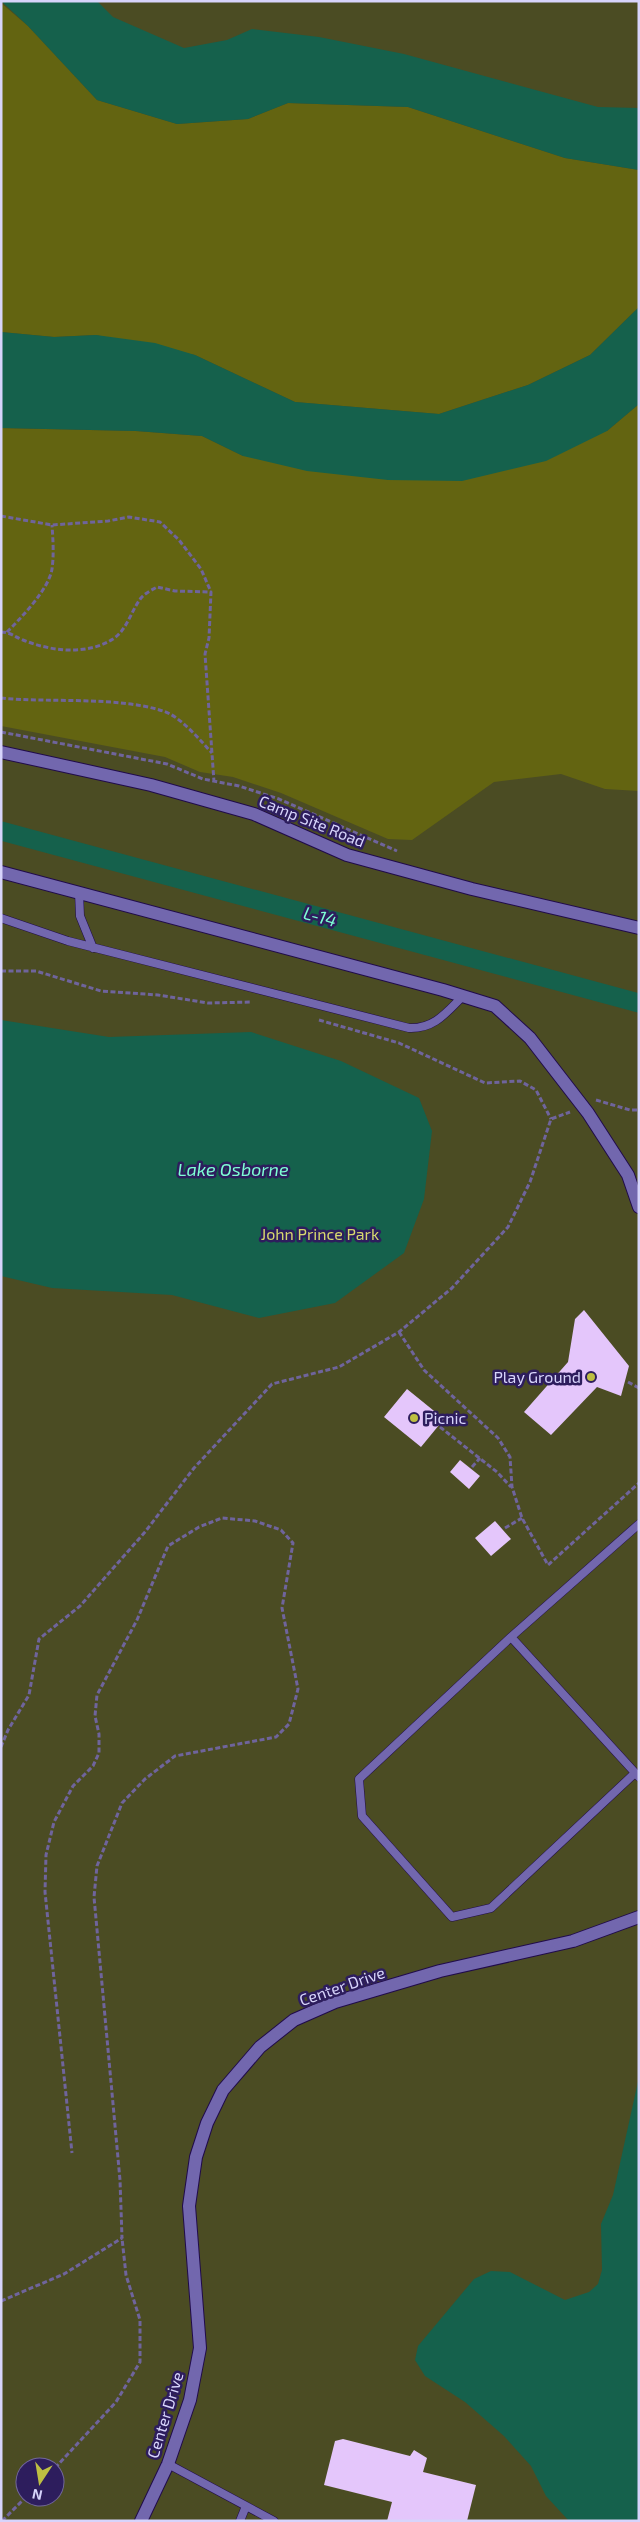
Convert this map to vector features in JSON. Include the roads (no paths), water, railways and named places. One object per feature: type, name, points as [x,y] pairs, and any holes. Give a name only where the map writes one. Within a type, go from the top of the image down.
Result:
[{"type":"street","name":"Camp Site Road","points":[[1,752],[151,785],[254,814],[347,855],[472,889],[639,928]]},
{"type":"street","points":[[1,872],[495,1006],[530,1038],[583,1106],[628,1174],[639,1207]]},
{"type":"street","name":"Center Drive","points":[[140,2521],[168,2464],[190,2400],[200,2348],[189,2206],[196,2157],[207,2122],[223,2090],[260,2047],[294,2020],[336,2002],[440,1971],[573,1940],[639,1917]]},
{"type":"lane","points":[[79,892],[80,916],[93,948]]},
{"type":"lane","points":[[1,918],[93,948],[409,1028],[420,1028],[438,1022],[463,996]]},
{"type":"lane","points":[[511,1637],[637,1775],[491,1908],[452,1917],[362,1816],[359,1779],[511,1637],[639,1524]]},
{"type":"lane","points":[[168,2464],[274,2521]]},
{"type":"lane","points":[[240,2521],[246,2506]]},
{"type":"water","points":[[1,1],[97,1],[113,17],[184,48],[227,40],[252,29],[319,37],[404,54],[598,107],[639,108],[639,170],[565,158],[408,107],[288,103],[248,119],[177,124],[97,100],[28,26]]},
{"type":"water","points":[[639,307],[639,404],[607,431],[546,461],[462,481],[388,480],[307,471],[243,456],[202,436],[136,431],[1,428],[1,332],[54,337],[96,335],[155,343],[195,355],[295,402],[439,414],[528,385],[590,355]]},
{"type":"water","name":"Lake Osborne","points":[[1,1020],[109,1037],[251,1032],[341,1061],[419,1098],[432,1131],[424,1199],[404,1253],[335,1303],[259,1318],[172,1295],[52,1288],[1,1276]]},
{"type":"water","points":[[639,2077],[639,2521],[569,2521],[546,2496],[531,2466],[504,2436],[465,2402],[425,2376],[415,2360],[418,2346],[474,2279],[491,2271],[510,2272],[565,2300],[589,2292],[598,2284],[602,2270],[601,2224],[613,2195]]},
{"type":"waterway","name":"L-14","points":[[1,831],[639,1003]]},
{"type":"place","name":"Play Ground","points":[[591,1377]]},
{"type":"place","name":"Picnic","points":[[414,1418]]},
{"type":"park label","name":"John Prince Park","points":[[320,1234]]}]
